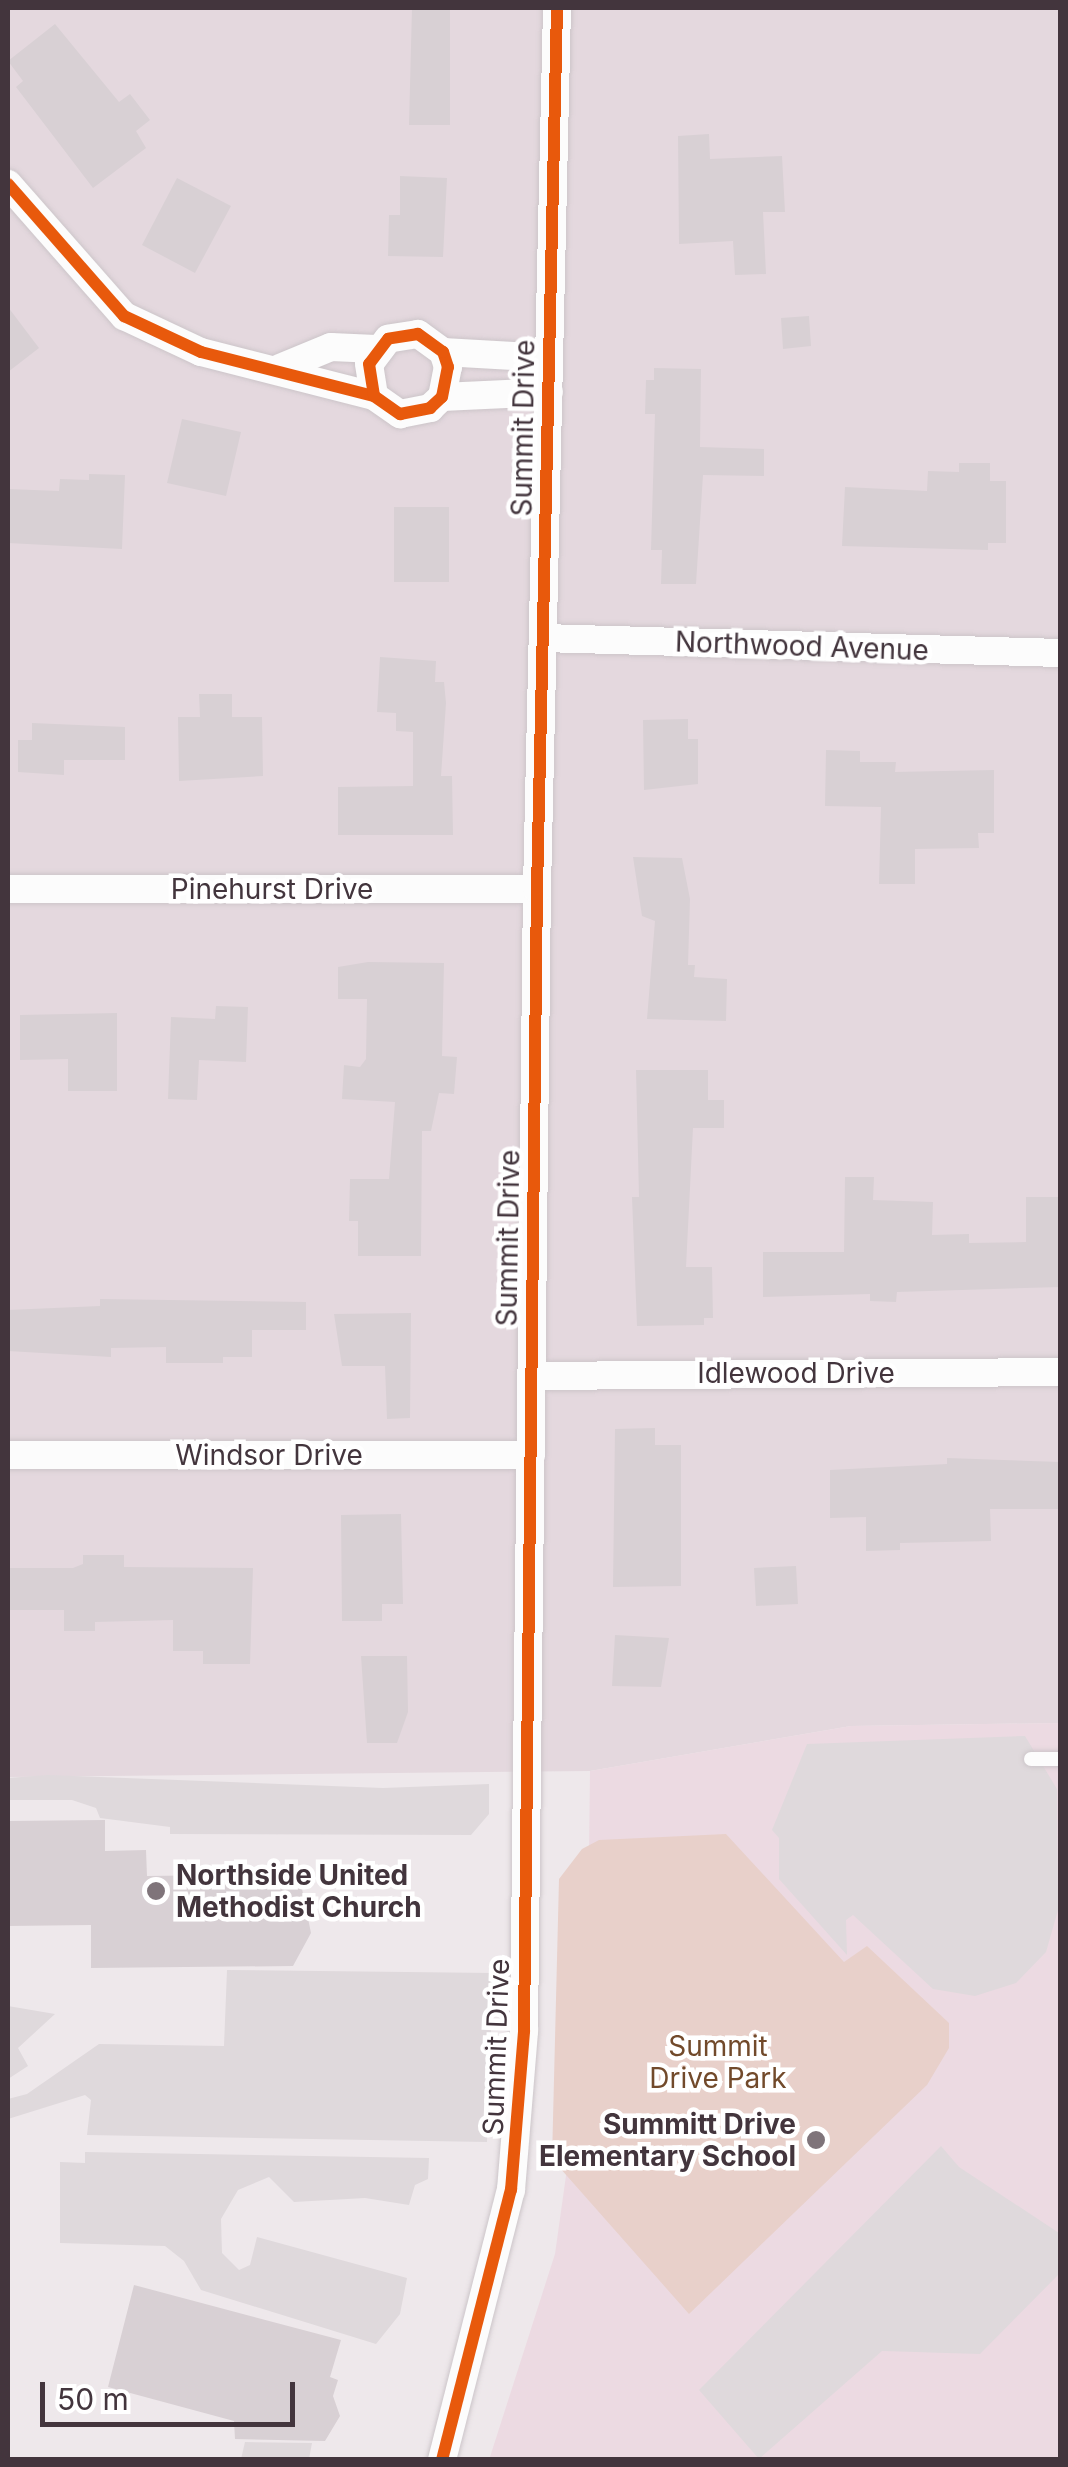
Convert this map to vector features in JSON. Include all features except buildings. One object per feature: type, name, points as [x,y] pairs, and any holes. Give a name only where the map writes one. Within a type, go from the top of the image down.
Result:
[{"type":"street","name":"Summit Drive","points":[[442,2460],[518,2141],[537,889],[557,8]]},
{"type":"street","points":[[8,184],[124,316],[200,352],[280,368],[328,389],[374,396],[400,414],[430,408],[442,397],[448,367],[443,352]]},
{"type":"street","points":[[374,396],[368,381],[376,349],[388,338],[418,334],[443,352],[549,358]]},
{"type":"street","points":[[280,368],[332,347],[376,349]]},
{"type":"street","points":[[442,397],[549,392]]},
{"type":"street","name":"Northwood Avenue","points":[[543,638],[1060,654]]},
{"type":"street","name":"Pinehurst Drive","points":[[8,889],[537,889]]},
{"type":"street","name":"Idlewood Drive","points":[[532,1376],[1060,1372]]},
{"type":"street","name":"Windsor Drive","points":[[8,1454],[531,1454]]},
{"type":"lane","points":[[1031,1759],[1060,1758]]},
{"type":"shaded area","points":[[8,8],[1060,8],[1060,1723],[851,1726],[590,1771],[8,1777]]},
{"type":"shaded area","name":"Summitt Drive Elementary School","points":[[1060,1723],[1060,2459],[489,2460],[555,2254],[587,2026],[590,1771],[851,1726]]},
{"type":"shaded area","points":[[1025,1736],[1057,1789],[1058,1910],[1046,1952],[1016,1983],[975,1996],[933,1989],[853,1915],[846,1920],[847,1955],[779,1879],[779,1838],[772,1830],[807,1744]]},
{"type":"shaded area","points":[[48,1775],[383,1788],[489,1784],[489,1814],[471,1835],[170,1834],[170,1827],[100,1818],[96,1808],[72,1800],[8,1800],[8,1778]]},
{"type":"shaded area","points":[[227,1970],[493,1973],[487,2142],[87,2135],[91,2100],[85,2095],[8,2119],[8,2099],[27,2094],[99,2044],[224,2046]]},
{"type":"shaded area","points":[[8,2006],[55,2014],[18,2048],[28,2066],[8,2079]]},
{"type":"shaded area","points":[[941,2146],[959,2167],[1059,2233],[1060,2273],[980,2354],[882,2351],[759,2459],[699,2390]]},
{"type":"shaded area","points":[[85,2152],[429,2158],[428,2179],[415,2185],[409,2205],[365,2198],[294,2202],[269,2177],[238,2190],[221,2219],[222,2253],[239,2270],[250,2265],[257,2237],[407,2278],[400,2314],[376,2344],[201,2290],[184,2261],[165,2246],[60,2243],[60,2162],[85,2163]]},
{"type":"shaded area","points":[[245,2442],[312,2443],[309,2459],[241,2459]]},
{"type":"green space","name":"Summit Drive Park","points":[[726,1834],[844,1962],[867,1946],[949,2023],[949,2048],[927,2085],[689,2314],[552,2159],[559,1879],[582,1849],[599,1840]]},
{"type":"cycle path","points":[[442,2460],[511,2190],[524,2031],[537,889],[557,8]]},
{"type":"cycle path","points":[[8,184],[124,316],[201,352],[374,396],[400,414],[430,408],[442,397],[448,367],[443,352],[418,334],[388,339],[369,364],[374,396]]},
{"type":"place","name":"Northside United Methodist Church","points":[[156,1891]]},
{"type":"place","name":"Summitt Drive Elementary School","points":[[816,2140]]}]
